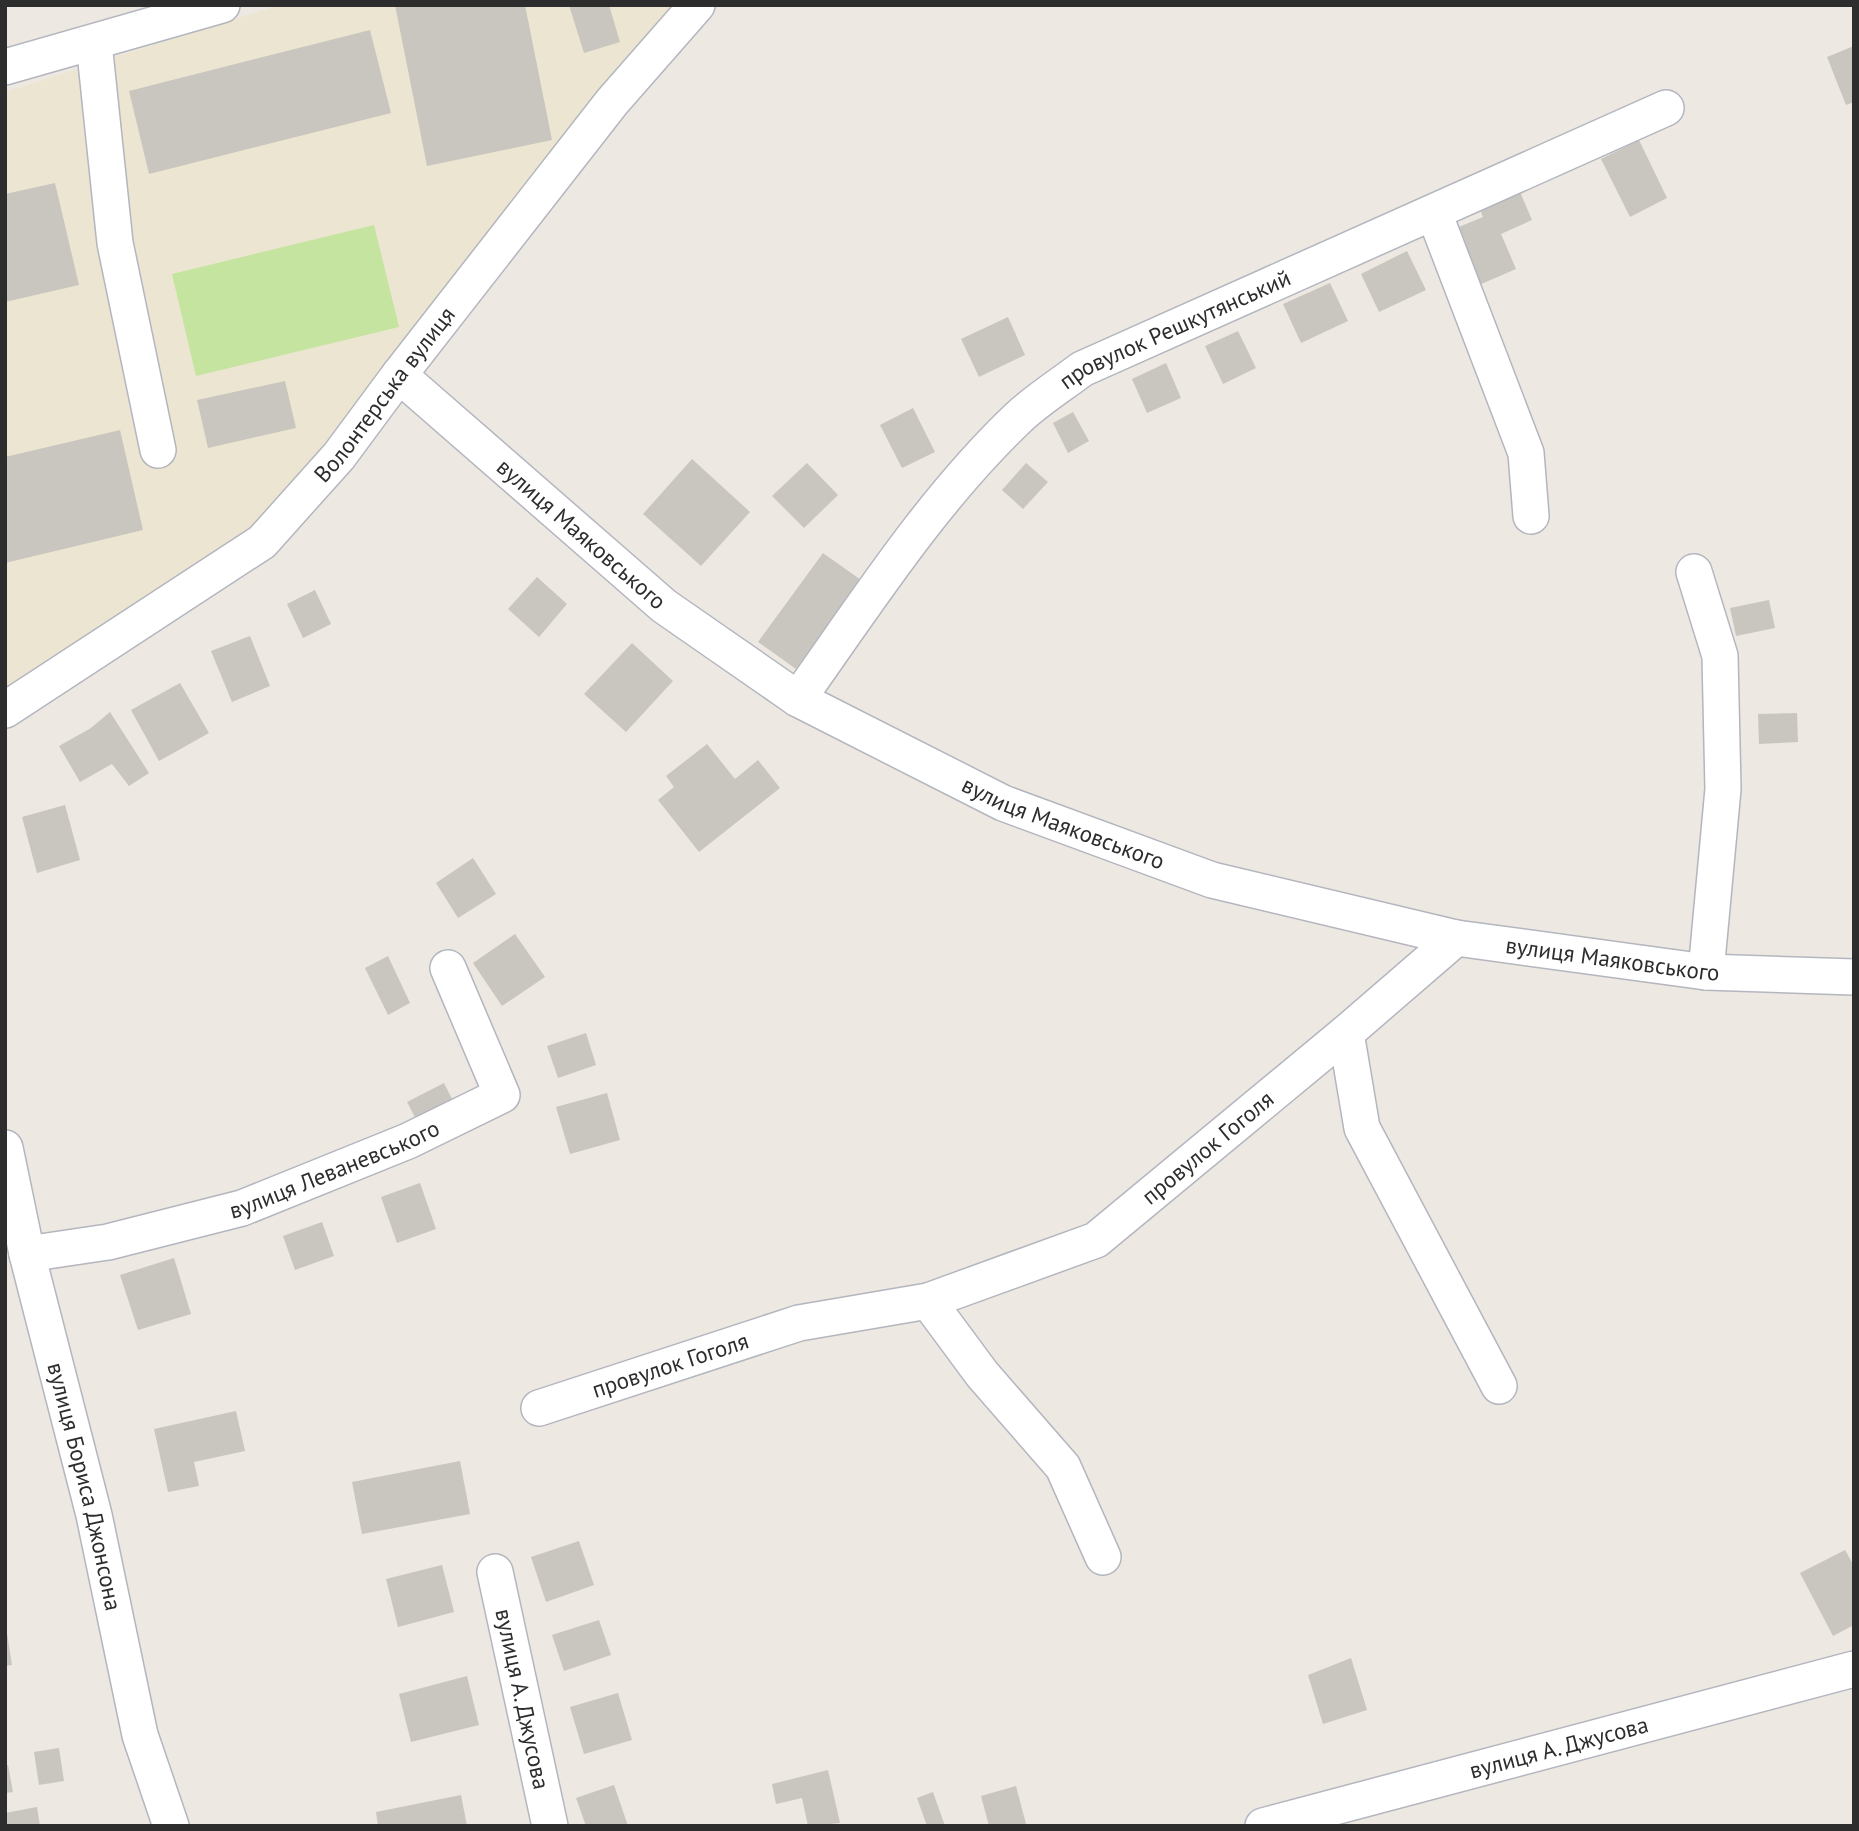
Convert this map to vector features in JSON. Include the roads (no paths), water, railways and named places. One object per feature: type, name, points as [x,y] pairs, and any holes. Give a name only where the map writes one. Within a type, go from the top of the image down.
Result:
[{"type":"street","points":[[5,67],[222,5]]},
{"type":"street","name":"Волонтерська вулиця","points":[[5,710],[262,542],[339,456],[612,102],[696,5]]},
{"type":"street","points":[[94,43],[116,243],[158,450]]},
{"type":"street","name":"провулок Решкутянський","points":[[798,699],[898,558],[966,474],[1019,417],[1082,369],[1666,108]]},
{"type":"street","points":[[1434,213],[1525,453],[1531,516]]},
{"type":"street","name":"вулиця Маяковського","points":[[399,375],[664,606],[798,699],[1003,803],[1212,880],[1456,938],[1706,972],[1854,977]]},
{"type":"street","points":[[1694,572],[1720,656],[1723,789],[1706,972]]},
{"type":"street","name":"провулок Гоголя","points":[[539,1408],[799,1323],[928,1301],[1015,1272],[1096,1240],[1456,938]]},
{"type":"street","name":"вулиця Леваневського","points":[[27,1254],[108,1242],[242,1208],[408,1141],[502,1095],[448,968]]},
{"type":"street","points":[[1346,1033],[1362,1128],[1499,1386]]},
{"type":"street","name":"вулиця Бориса Джонсона","points":[[5,1148],[27,1254],[94,1514],[140,1735],[171,1826]]},
{"type":"street","points":[[928,1301],[982,1374],[1063,1467],[1103,1558]]},
{"type":"street","name":"вулиця А. Джусова","points":[[495,1572],[550,1826]]},
{"type":"street","name":"вулиця А. Джусова","points":[[1263,1826],[1854,1669]]}]
